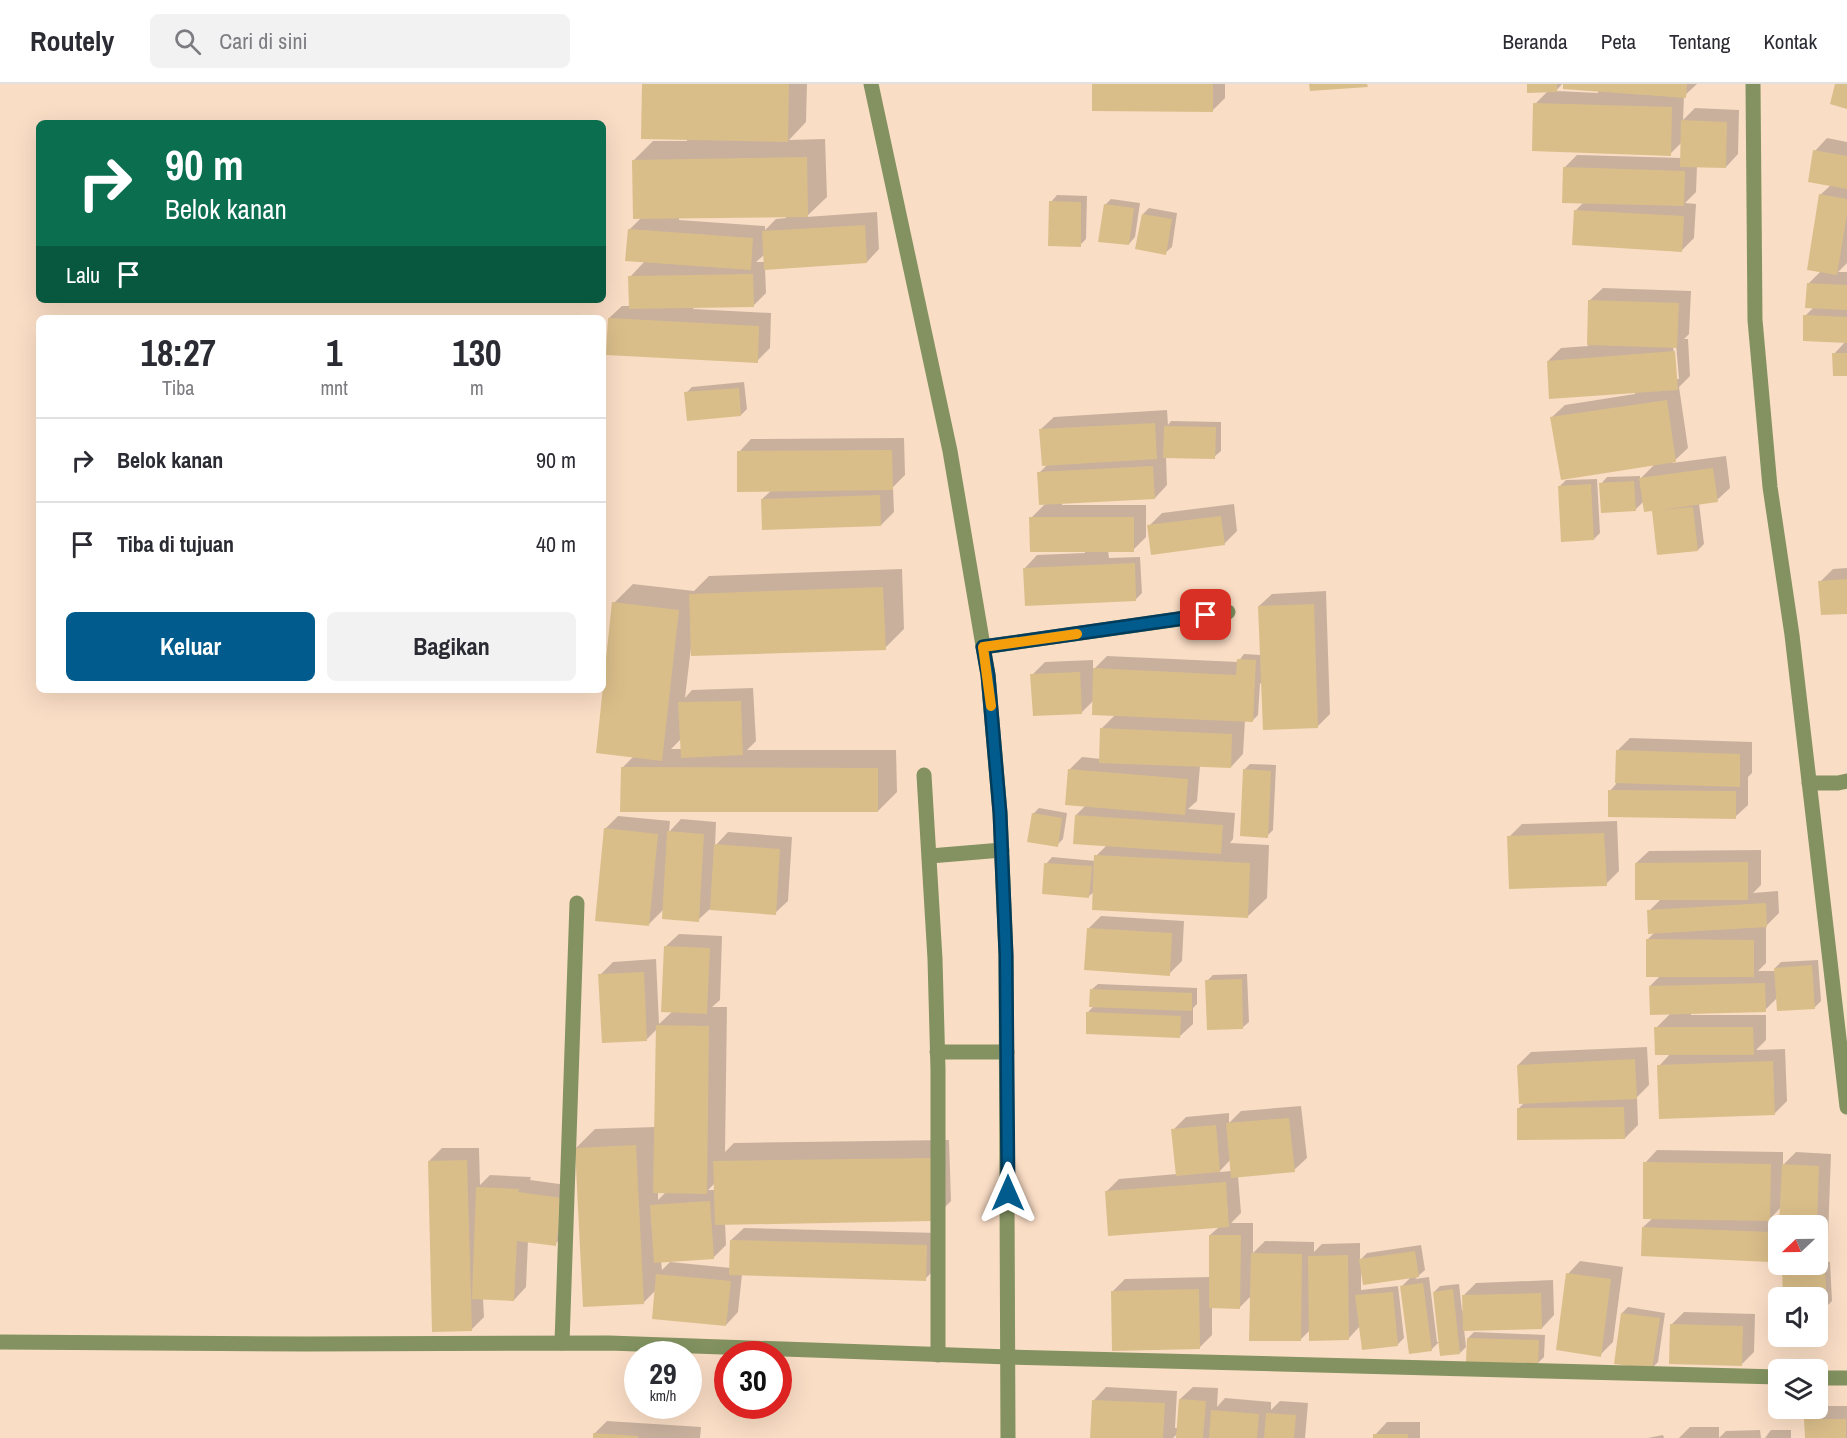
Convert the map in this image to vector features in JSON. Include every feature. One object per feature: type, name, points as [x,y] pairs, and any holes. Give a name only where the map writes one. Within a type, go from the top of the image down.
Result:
[{"type":"street","points":[[871,84],[950,451],[989,687],[1002,850],[1006,955],[1008,1438]]},
{"type":"street","points":[[1753,84],[1755,320],[1770,487],[1792,635],[1847,1107]]},
{"type":"street","points":[[983,647],[1228,612]]},
{"type":"street","points":[[924,775],[930,856],[937,1052],[938,1354]]},
{"type":"street","points":[[1809,783],[1847,781]]},
{"type":"street","points":[[930,856],[1002,850]]},
{"type":"street","points":[[562,1343],[577,903]]},
{"type":"street","points":[[937,1052],[1007,1052]]},
{"type":"street","points":[[0,1342],[609,1343],[1009,1357],[1768,1377]]},
{"type":"street","points":[[1828,1378],[1847,1378]]},
{"type":"building","points":[[642,84],[789,84],[788,142],[641,139]]},
{"type":"building","points":[[1092,84],[1213,84],[1213,112],[1092,111]]},
{"type":"building","points":[[1309,84],[1367,84],[1368,87],[1310,91]]},
{"type":"building","points":[[1527,84],[1557,84],[1557,92],[1527,93]]},
{"type":"building","points":[[1563,84],[1687,84],[1686,98],[1563,89]]},
{"type":"building","points":[[1835,84],[1847,84],[1847,109],[1830,104]]},
{"type":"building","points":[[1533,103],[1672,107],[1671,156],[1532,151]]},
{"type":"building","points":[[1681,120],[1727,122],[1726,168],[1680,167]]},
{"type":"building","points":[[1813,150],[1847,156],[1847,189],[1808,182]]},
{"type":"building","points":[[807,157],[808,217],[633,219],[632,160]]},
{"type":"building","points":[[1563,167],[1685,171],[1684,206],[1562,203]]},
{"type":"building","points":[[1819,194],[1847,199],[1847,214],[1837,275],[1807,270]]},
{"type":"building","points":[[1049,201],[1081,202],[1081,247],[1048,246]]},
{"type":"building","points":[[1104,204],[1134,208],[1129,245],[1098,242]]},
{"type":"building","points":[[1574,210],[1684,216],[1682,252],[1572,245]]},
{"type":"building","points":[[1142,214],[1172,219],[1166,255],[1135,249]]},
{"type":"building","points":[[865,225],[867,263],[764,270],[762,231]]},
{"type":"building","points":[[628,229],[753,238],[751,270],[625,261]]},
{"type":"building","points":[[753,274],[754,307],[629,309],[628,276]]},
{"type":"building","points":[[1807,283],[1847,285],[1847,310],[1805,308]]},
{"type":"building","points":[[1588,300],[1679,303],[1677,348],[1587,345]]},
{"type":"building","points":[[1803,315],[1847,317],[1847,343],[1803,341]]},
{"type":"building","points":[[608,318],[759,326],[758,363],[606,355]]},
{"type":"building","points":[[1675,351],[1678,390],[1549,399],[1547,361]]},
{"type":"building","points":[[1832,353],[1847,353],[1847,376],[1833,376]]},
{"type":"building","points":[[739,388],[741,416],[687,421],[684,392]]},
{"type":"building","points":[[1667,400],[1676,462],[1561,480],[1550,417]]},
{"type":"building","points":[[1155,423],[1157,459],[1042,466],[1039,429]]},
{"type":"building","points":[[1164,426],[1216,427],[1215,459],[1163,458]]},
{"type":"building","points":[[892,450],[893,490],[737,492],[737,451]]},
{"type":"building","points":[[1153,466],[1155,499],[1039,505],[1037,472]]},
{"type":"building","points":[[1713,468],[1718,502],[1660,510],[1693,507],[1698,551],[1657,555],[1652,511],[1644,512],[1639,478]]},
{"type":"building","points":[[1634,481],[1636,511],[1601,513],[1599,483]]},
{"type":"building","points":[[1591,484],[1594,540],[1561,542],[1558,486]]},
{"type":"building","points":[[880,495],[881,526],[762,530],[761,499]]},
{"type":"building","points":[[1221,516],[1225,545],[1151,555],[1147,525]]},
{"type":"building","points":[[1029,517],[1134,517],[1134,552],[1030,552]]},
{"type":"building","points":[[1135,563],[1136,601],[1025,606],[1023,568]]},
{"type":"building","points":[[1847,579],[1847,614],[1821,615],[1818,581]]},
{"type":"building","points":[[883,587],[886,650],[691,656],[689,594]]},
{"type":"building","points":[[612,602],[679,610],[662,761],[596,753],[602,693],[606,693],[606,659]]},
{"type":"building","points":[[1314,604],[1318,728],[1263,730],[1258,606]]},
{"type":"building","points":[[1237,659],[1256,660],[1253,722],[1092,715],[1093,668],[1236,675]]},
{"type":"building","points":[[1080,672],[1082,714],[1033,716],[1030,674]]},
{"type":"building","points":[[741,701],[743,755],[681,758],[678,702]]},
{"type":"building","points":[[1100,728],[1232,734],[1231,768],[1099,763]]},
{"type":"building","points":[[1616,750],[1740,754],[1740,787],[1615,783]]},
{"type":"building","points":[[621,767],[878,768],[878,812],[620,812]]},
{"type":"building","points":[[1068,769],[1188,779],[1185,815],[1065,805]]},
{"type":"building","points":[[1243,769],[1271,771],[1268,838],[1240,836]]},
{"type":"building","points":[[1608,790],[1736,791],[1736,819],[1608,817]]},
{"type":"building","points":[[1032,813],[1062,818],[1058,847],[1027,842]]},
{"type":"building","points":[[1075,815],[1223,825],[1221,854],[1073,844]]},
{"type":"building","points":[[604,828],[658,834],[649,926],[595,921]]},
{"type":"building","points":[[667,831],[704,834],[699,922],[662,919]]},
{"type":"building","points":[[1604,833],[1607,886],[1509,889],[1507,836]]},
{"type":"building","points":[[714,844],[780,849],[776,915],[710,910]]},
{"type":"building","points":[[1094,855],[1250,863],[1248,918],[1092,910]]},
{"type":"building","points":[[1748,862],[1748,900],[1635,900],[1635,863]]},
{"type":"building","points":[[1044,863],[1092,866],[1089,898],[1042,894]]},
{"type":"building","points":[[1766,903],[1767,927],[1648,934],[1647,910]]},
{"type":"building","points":[[1087,928],[1172,933],[1170,976],[1084,970]]},
{"type":"building","points":[[1646,939],[1754,940],[1754,977],[1646,977]]},
{"type":"building","points":[[664,946],[710,948],[707,1014],[661,1012]]},
{"type":"building","points":[[1812,965],[1815,1009],[1777,1011],[1774,968]]},
{"type":"building","points":[[644,972],[647,1041],[602,1043],[598,974]]},
{"type":"building","points":[[1242,979],[1243,1029],[1207,1030],[1205,980]]},
{"type":"building","points":[[1765,983],[1766,1012],[1650,1015],[1649,986]]},
{"type":"building","points":[[1090,989],[1192,993],[1192,1011],[1089,1007]]},
{"type":"building","points":[[1086,1012],[1181,1016],[1180,1038],[1086,1034]]},
{"type":"building","points":[[656,1025],[709,1026],[707,1194],[653,1193]]},
{"type":"building","points":[[1654,1027],[1753,1027],[1754,1055],[1655,1055]]},
{"type":"building","points":[[1635,1059],[1637,1099],[1519,1104],[1517,1065]]},
{"type":"building","points":[[1773,1061],[1775,1115],[1659,1119],[1657,1065]]},
{"type":"building","points":[[1624,1107],[1625,1139],[1517,1140],[1517,1108]]},
{"type":"building","points":[[1289,1118],[1295,1172],[1231,1178],[1226,1123]]},
{"type":"building","points":[[1216,1125],[1220,1172],[1176,1176],[1171,1129]]},
{"type":"building","points":[[636,1145],[644,1304],[583,1307],[575,1148]]},
{"type":"building","points":[[931,1158],[932,1221],[715,1225],[713,1161]]},
{"type":"building","points":[[467,1160],[472,1331],[432,1332],[428,1161]]},
{"type":"building","points":[[1643,1162],[1771,1164],[1768,1221],[1643,1219]]},
{"type":"building","points":[[1782,1164],[1819,1166],[1817,1215],[1780,1215]]},
{"type":"building","points":[[1226,1182],[1229,1227],[1108,1236],[1105,1191]]},
{"type":"building","points":[[476,1187],[519,1189],[518,1192],[562,1198],[556,1246],[517,1241],[514,1301],[472,1299]]},
{"type":"building","points":[[710,1201],[714,1259],[654,1263],[650,1205]]},
{"type":"building","points":[[1642,1227],[1768,1232],[1768,1262],[1641,1256]]},
{"type":"building","points":[[1209,1235],[1241,1235],[1240,1309],[1209,1308]]},
{"type":"building","points":[[730,1240],[927,1245],[926,1281],[729,1275]]},
{"type":"building","points":[[1415,1251],[1419,1277],[1363,1285],[1359,1259]]},
{"type":"building","points":[[1251,1253],[1302,1254],[1301,1341],[1249,1341]]},
{"type":"building","points":[[1348,1255],[1349,1340],[1309,1341],[1308,1256]]},
{"type":"building","points":[[1566,1273],[1611,1279],[1601,1357],[1556,1350]]},
{"type":"building","points":[[656,1274],[731,1281],[726,1326],[652,1319]]},
{"type":"building","points":[[1782,1275],[1825,1275],[1826,1287],[1783,1287]]},
{"type":"building","points":[[1423,1283],[1432,1351],[1409,1354],[1400,1286]]},
{"type":"building","points":[[1199,1289],[1200,1349],[1112,1351],[1111,1291]]},
{"type":"building","points":[[1453,1289],[1460,1354],[1440,1356],[1433,1292]]},
{"type":"building","points":[[1393,1292],[1398,1346],[1362,1350],[1355,1295]]},
{"type":"building","points":[[1541,1293],[1542,1329],[1463,1331],[1462,1295]]},
{"type":"building","points":[[1621,1313],[1660,1318],[1652,1369],[1614,1364]]},
{"type":"building","points":[[1670,1324],[1743,1326],[1742,1366],[1669,1364]]},
{"type":"building","points":[[1467,1338],[1539,1340],[1538,1365],[1466,1362]]},
{"type":"building","points":[[1179,1399],[1206,1401],[1203,1438],[1176,1438]]},
{"type":"building","points":[[1092,1400],[1165,1403],[1163,1438],[1090,1438]]},
{"type":"building","points":[[1211,1410],[1259,1414],[1257,1438],[1209,1438]]},
{"type":"building","points":[[1266,1413],[1296,1415],[1294,1438],[1264,1438]]},
{"type":"building","points":[[1804,1419],[1846,1419],[1846,1438],[1805,1438]]},
{"type":"building","points":[[593,1433],[638,1436],[638,1438],[593,1438]]},
{"type":"building","points":[[1373,1434],[1408,1434],[1408,1438],[1373,1438]]},
{"type":"slow traffic","points":[[991,706],[983,647],[1077,634]]},
{"type":"route","points":[[1008,1193],[1006,955],[1002,850],[988,675],[983,647],[1206,615]]}]
